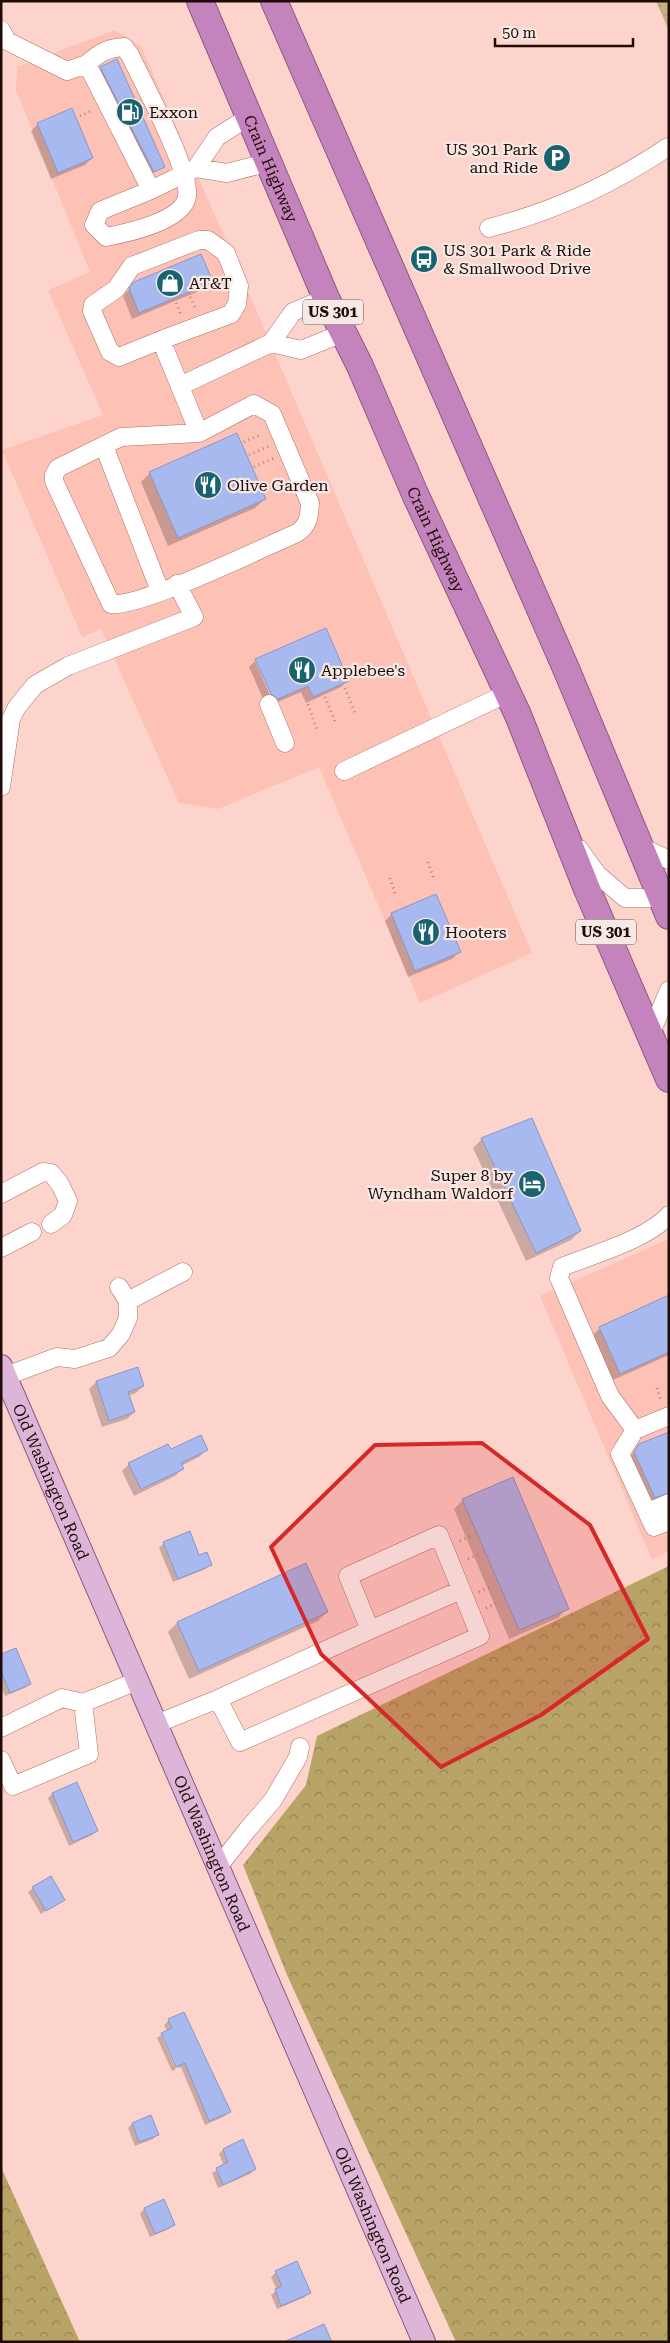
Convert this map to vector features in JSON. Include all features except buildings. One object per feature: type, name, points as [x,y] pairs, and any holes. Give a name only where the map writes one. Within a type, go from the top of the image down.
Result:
[{"type":"highway","points":[[182,1],[216,38]]},
{"type":"highway","name":"Crain Highway","points":[[200,1],[270,162],[326,298],[508,693],[669,1079]]},
{"type":"highway","points":[[274,1],[563,662],[640,846],[666,903]]},
{"type":"main road","name":"Old Washington Road","points":[[3,1371],[424,2342]]},
{"type":"street","points":[[1,30],[7,41],[67,71],[87,64],[99,53],[111,48],[124,47],[191,171],[188,197],[178,211],[162,221],[128,233],[106,237],[94,225],[100,211],[191,171],[217,137],[250,116]]},
{"type":"street","points":[[87,64],[151,190]]},
{"type":"street","points":[[488,228],[531,217],[582,195],[640,166],[668,147]]},
{"type":"street","points":[[191,171],[227,173],[270,162]]},
{"type":"street","points":[[199,240],[214,243],[226,253],[239,286],[237,304],[231,314],[161,340],[119,357],[110,352],[92,311],[93,305],[116,289],[132,266],[199,240]]},
{"type":"street","points":[[180,386],[272,343],[294,312],[326,298]]},
{"type":"street","points":[[272,343],[301,350],[343,332]]},
{"type":"street","points":[[161,340],[200,433]]},
{"type":"street","points":[[254,404],[272,414],[310,502],[309,518],[305,528],[298,533],[160,591],[119,605],[111,604],[54,481],[54,475],[58,468],[104,446],[122,438],[200,433],[254,404]]},
{"type":"street","points":[[104,446],[160,591]]},
{"type":"street","points":[[1,787],[11,719],[29,692],[44,679],[68,666],[194,618],[177,584]]},
{"type":"street","points":[[344,771],[508,693]]},
{"type":"street","points":[[269,704],[285,743]]},
{"type":"street","points":[[563,827],[597,874],[625,898],[666,903]]},
{"type":"street","points":[[640,846],[669,860]]},
{"type":"street","points":[[650,1036],[669,990]]},
{"type":"street","points":[[1,1194],[43,1172],[51,1173],[60,1184],[68,1201],[63,1215],[51,1224]]},
{"type":"street","points":[[634,1430],[610,1396],[559,1278],[559,1272],[562,1267],[631,1239],[667,1219]]},
{"type":"street","points":[[1,1248],[32,1232]]},
{"type":"street","points":[[3,1371],[57,1357],[75,1359],[109,1348],[121,1334],[128,1318],[123,1294],[183,1272]]},
{"type":"street","points":[[666,1411],[634,1430],[620,1454],[654,1527],[669,1521]]},
{"type":"street","points":[[648,1512],[669,1503]]},
{"type":"street","points":[[218,1699],[240,1742],[480,1636],[439,1535],[348,1576],[370,1630]]},
{"type":"street","points":[[156,1724],[218,1699],[462,1590]]},
{"type":"street","points":[[1,1728],[62,1698],[83,1703],[138,1681]]},
{"type":"street","points":[[1,1760],[13,1786],[89,1754],[83,1703]]},
{"type":"street","points":[[218,1867],[273,1800],[298,1757],[300,1747]]},
{"type":"path","points":[[345,688],[355,713]]},
{"type":"path","points":[[325,697],[335,722]]},
{"type":"path","points":[[308,704],[317,730]]},
{"type":"path","points":[[428,862],[434,880]]},
{"type":"path","points":[[390,878],[396,897]]},
{"type":"path","points":[[657,1388],[666,1411]]},
{"type":"highlighted area","points":[[482,1443],[590,1525],[648,1639],[541,1715],[441,1767],[321,1654],[271,1547],[375,1445]]},
{"type":"shaded area","points":[[115,30],[141,46],[532,953],[420,1003],[319,767],[218,809],[179,803],[101,629],[82,637],[2,450],[103,415],[48,290],[90,272],[16,90],[17,67]]},
{"type":"shaded area","points":[[669,1239],[669,1551],[652,1560],[540,1296]]},
{"type":"green space","points":[[656,1],[669,1],[669,31]]},
{"type":"green space","points":[[669,1566],[669,2342],[456,2342],[287,1975],[243,1865],[306,1785],[317,1736]]},
{"type":"green space","points":[[1,2167],[80,2342],[1,2342]]},
{"type":"place","name":"Exxon","points":[[130,112]]},
{"type":"place","name":"US 301 Park and Ride","points":[[557,158]]},
{"type":"place","name":"US 301 Park & Ride & Smallwood Drive","points":[[424,259]]},
{"type":"place","name":"AT&T","points":[[170,283]]},
{"type":"place","name":"Olive Garden","points":[[208,485]]},
{"type":"place","name":"Applebee's","points":[[302,670]]},
{"type":"place","name":"Hooters","points":[[426,932]]},
{"type":"place","name":"Super 8 by Wyndham Waldorf","points":[[532,1184]]}]
